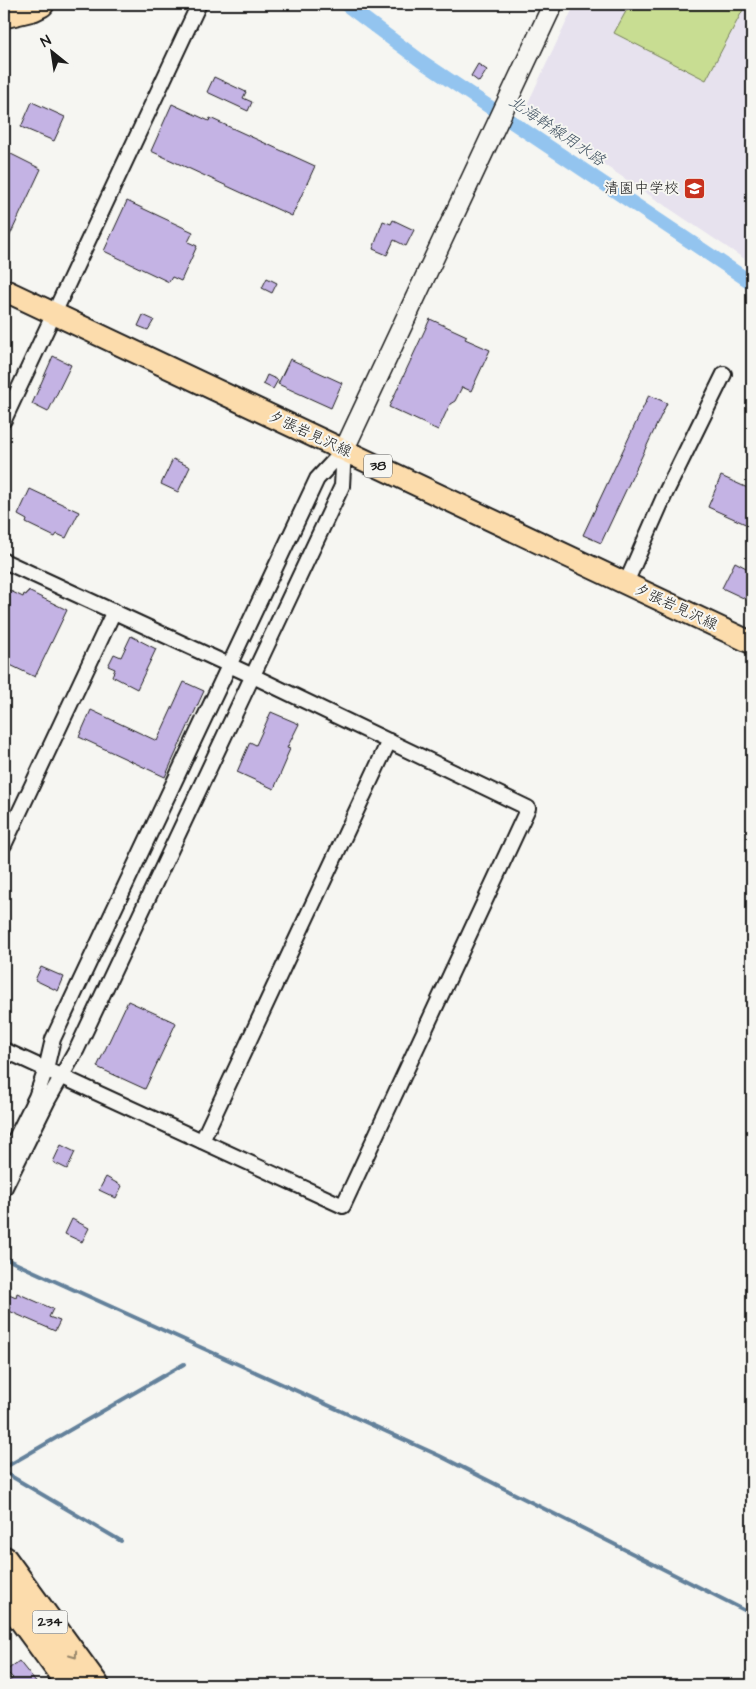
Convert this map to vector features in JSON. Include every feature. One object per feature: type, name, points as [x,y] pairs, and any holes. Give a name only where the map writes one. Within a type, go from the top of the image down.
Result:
[{"type":"highway","points":[[4,15],[41,4]]},
{"type":"highway","name":"234","points":[[4,1559],[96,1685]]},
{"type":"highway","name":"234","points":[[6,1604],[70,1685]]},
{"type":"main road","name":"夕張岩見沢線","points":[[4,290],[752,643]]},
{"type":"street","points":[[4,420],[199,4]]},
{"type":"street","points":[[4,1162],[36,1097],[46,1069],[53,1039],[317,479],[344,450],[553,4]]},
{"type":"street","points":[[626,584],[666,492],[724,374]]},
{"type":"street","points":[[4,1189],[81,1040],[342,486],[344,450]]},
{"type":"street","points":[[4,561],[252,676],[528,808],[343,1206],[4,1050]]},
{"type":"street","points":[[4,845],[114,611]]},
{"type":"street","points":[[202,1141],[389,741]]},
{"type":"shaded area","name":"清園中学校","points":[[575,4],[752,4],[752,264],[524,111]]},
{"type":"green space","points":[[630,4],[746,4],[706,80],[614,33]]},
{"type":"building","points":[[478,64],[487,70],[479,82],[471,76]]},
{"type":"building","points":[[214,77],[246,92],[243,98],[252,102],[248,111],[207,92]]},
{"type":"building","points":[[32,102],[65,117],[54,141],[21,127]]},
{"type":"building","points":[[172,104],[209,121],[210,118],[315,166],[292,216],[151,151]]},
{"type":"building","points":[[9,153],[41,169],[4,248],[4,164]]},
{"type":"building","points":[[127,201],[193,232],[188,242],[197,246],[181,281],[172,277],[169,282],[104,251]]},
{"type":"building","points":[[393,220],[414,230],[406,246],[394,240],[387,255],[373,249],[383,221],[391,224]]},
{"type":"building","points":[[267,278],[277,283],[272,293],[262,288]]},
{"type":"building","points":[[143,315],[154,320],[148,330],[138,326]]},
{"type":"building","points":[[430,319],[467,336],[465,339],[490,350],[471,391],[462,387],[455,401],[450,404],[438,430],[389,407]]},
{"type":"building","points":[[53,356],[71,365],[48,412],[32,404]]},
{"type":"building","points":[[290,359],[342,383],[331,408],[278,384]]},
{"type":"building","points":[[267,375],[278,380],[273,389],[263,384]]},
{"type":"building","points":[[649,395],[667,403],[601,543],[583,535]]},
{"type":"building","points":[[173,459],[190,467],[178,492],[161,484]]},
{"type":"building","points":[[721,476],[752,490],[752,527],[708,507]]},
{"type":"building","points":[[30,489],[79,512],[66,538],[57,534],[55,537],[26,523],[27,520],[18,515]]},
{"type":"building","points":[[735,562],[752,571],[752,602],[722,588]]},
{"type":"building","points":[[4,588],[23,597],[28,591],[67,610],[35,677],[4,662]]},
{"type":"building","points":[[131,636],[156,649],[137,689],[112,676],[115,669],[108,666],[114,654],[121,657]]},
{"type":"building","points":[[184,682],[204,691],[165,777],[79,737],[91,710],[157,741]]},
{"type":"building","points":[[271,712],[299,724],[287,748],[290,749],[287,759],[274,789],[237,772],[250,742],[256,745]]},
{"type":"building","points":[[41,967],[64,977],[58,991],[35,980]]},
{"type":"building","points":[[128,1001],[176,1023],[145,1089],[97,1067]]},
{"type":"building","points":[[61,1145],[75,1152],[67,1169],[53,1162]]},
{"type":"building","points":[[106,1177],[122,1186],[116,1198],[99,1190]]},
{"type":"building","points":[[72,1219],[89,1228],[82,1242],[65,1234]]},
{"type":"building","points":[[17,1293],[53,1309],[49,1317],[60,1321],[55,1331],[9,1311],[11,1307],[5,1304],[9,1294],[16,1297]]},
{"type":"building","points":[[19,1661],[38,1685],[4,1685],[13,1678],[6,1671]]},
{"type":"waterway","name":"北海幹線用水路","points":[[345,4],[421,61],[752,283]]},
{"type":"waterway","points":[[4,1258],[440,1456],[752,1614]]},
{"type":"waterway","points":[[4,1468],[184,1364]]},
{"type":"waterway","points":[[4,1472],[121,1541]]},
{"type":"place","name":"清園中学校","points":[[695,188]]}]
